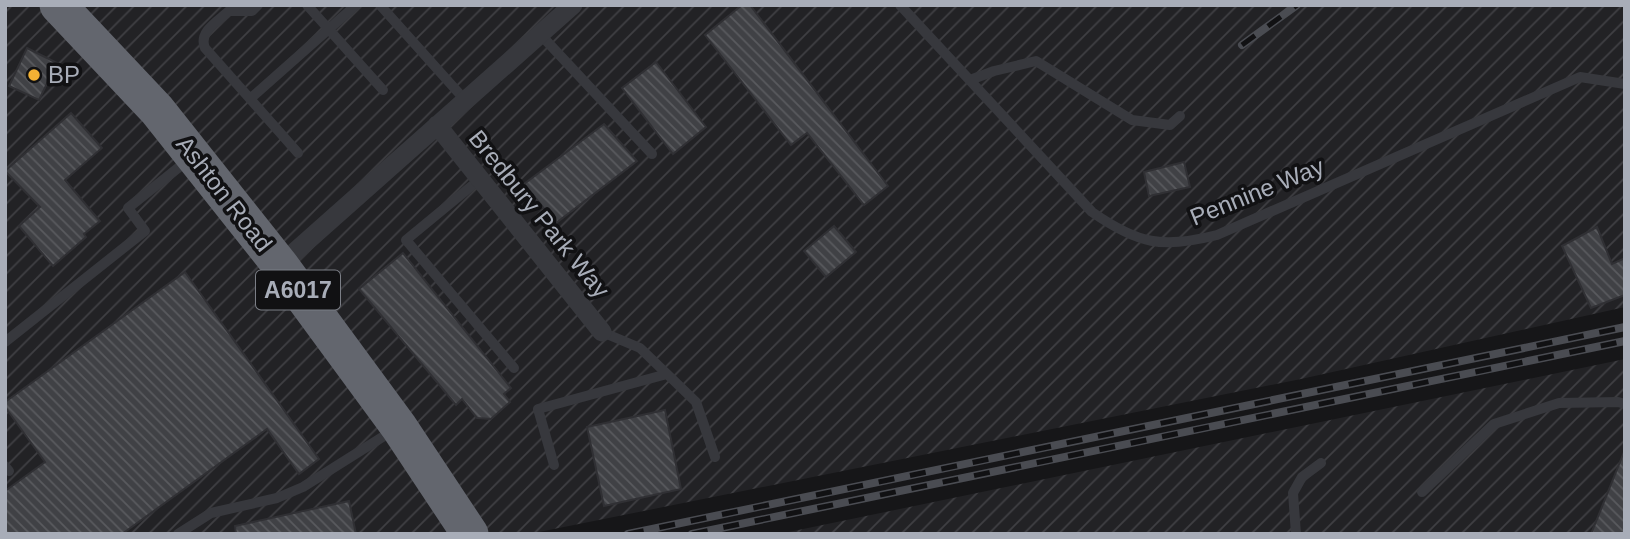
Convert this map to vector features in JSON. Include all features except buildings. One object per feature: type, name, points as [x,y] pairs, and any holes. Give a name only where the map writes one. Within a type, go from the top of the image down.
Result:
[{"type":"highway","name":"Ashton Road","points":[[58,5],[157,110],[280,265],[398,427],[470,534]]},
{"type":"street","name":"Bredbury Park Way","points":[[280,265],[573,5]]},
{"type":"street","name":"Bredbury Park Way","points":[[437,125],[603,332]]},
{"type":"lane","points":[[258,5],[252,11],[229,11],[203,35],[202,41],[205,48],[298,153]]},
{"type":"lane","points":[[307,5],[383,90]]},
{"type":"lane","points":[[251,98],[356,5]]},
{"type":"lane","points":[[380,5],[465,100]]},
{"type":"lane","name":"Pennine Way","points":[[900,5],[1092,212],[1121,232],[1154,242],[1188,242],[1217,235],[1580,77],[1625,83]]},
{"type":"lane","points":[[540,34],[652,154]]},
{"type":"lane","points":[[970,80],[1036,61],[1132,120],[1170,125],[1180,116]]},
{"type":"lane","points":[[5,342],[145,231],[128,208],[194,156]]},
{"type":"lane","points":[[480,179],[406,240],[514,368]]},
{"type":"lane","points":[[603,332],[640,348],[696,402],[715,457]]},
{"type":"lane","points":[[554,465],[538,409],[667,374]]},
{"type":"lane","points":[[1422,492],[1494,424],[1559,403],[1625,404]]},
{"type":"lane","points":[[178,534],[211,513],[277,498],[303,487],[398,427]]},
{"type":"lane","points":[[1296,534],[1293,493],[1302,477],[1321,463]]},
{"type":"shaded area","points":[[5,5],[1625,5],[1625,307],[1301,379],[529,534],[5,534]]},
{"type":"shaded area","points":[[1625,359],[1625,534],[779,534]]},
{"type":"railway","points":[[1242,45],[1297,5]]},
{"type":"railway","points":[[628,534],[1625,327]]},
{"type":"railway","points":[[692,534],[1625,341]]},
{"type":"place","name":"BP","points":[[34,75]]}]
